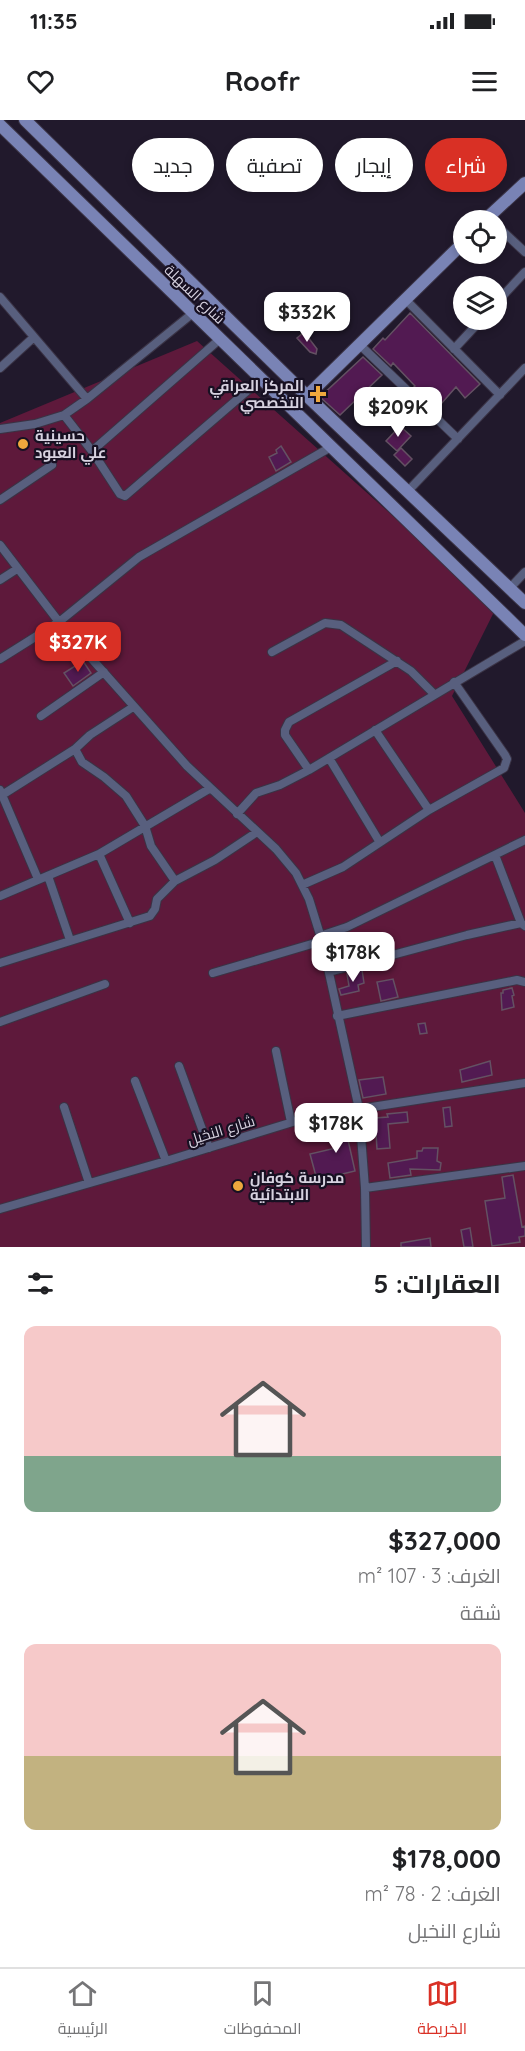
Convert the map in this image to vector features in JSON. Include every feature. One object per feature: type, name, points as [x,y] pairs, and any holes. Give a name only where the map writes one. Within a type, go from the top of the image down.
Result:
[{"type":"main road","points":[[19,143],[29,124]]},
{"type":"main road","name":"شارع السهلة","points":[[29,124],[307,396],[525,603]]},
{"type":"main road","name":"شارع السهلة","points":[[0,125],[525,635]]},
{"type":"main road","points":[[500,210],[525,183]]},
{"type":"main road","points":[[307,396],[453,253]]},
{"type":"street","points":[[507,236],[525,252]]},
{"type":"street","points":[[507,291],[525,272]]},
{"type":"street","points":[[0,297],[87,399]]},
{"type":"street","points":[[406,300],[500,395]]},
{"type":"street","points":[[0,429],[35,424],[64,415],[193,313]]},
{"type":"street","points":[[454,349],[472,330]]},
{"type":"street","points":[[0,368],[34,337]]},
{"type":"street","points":[[92,451],[220,339]]},
{"type":"street","points":[[360,345],[458,439]]},
{"type":"street","points":[[408,491],[525,368]]},
{"type":"street","points":[[64,415],[92,451],[120,494],[125,496],[261,379]]},
{"type":"street","points":[[0,659],[59,622],[139,557],[331,447]]},
{"type":"street","points":[[0,500],[52,465]]},
{"type":"street","points":[[0,545],[59,622],[133,707],[209,789],[276,849],[296,873],[309,898],[321,939],[359,1109],[365,1188],[366,1247]]},
{"type":"street","points":[[0,580],[17,569]]},
{"type":"street","points":[[510,588],[525,572]]},
{"type":"street","points":[[272,652],[325,623],[341,625],[411,671],[434,694]]},
{"type":"street","points":[[237,814],[256,793],[309,770],[525,641]]},
{"type":"street","points":[[309,770],[285,735],[289,722],[397,662]]},
{"type":"street","points":[[41,716],[104,672]]},
{"type":"street","points":[[302,885],[343,867],[429,810],[504,768],[507,759],[454,682]]},
{"type":"street","points":[[38,879],[1,793],[75,749],[90,735],[133,707]]},
{"type":"street","points":[[375,730],[429,810]]},
{"type":"street","points":[[75,749],[82,762],[126,796],[145,826],[151,846],[175,881]]},
{"type":"street","points":[[329,758],[379,841]]},
{"type":"street","points":[[0,896],[99,854],[209,789]]},
{"type":"street","points":[[0,963],[150,916],[155,909],[157,899],[175,881],[215,860],[256,832]]},
{"type":"street","points":[[213,973],[321,939],[525,840]]},
{"type":"street","points":[[99,854],[130,923]]},
{"type":"street","points":[[329,972],[467,935],[523,924],[495,855]]},
{"type":"street","points":[[48,876],[70,940]]},
{"type":"street","points":[[337,1016],[517,980],[525,982]]},
{"type":"street","points":[[0,1022],[105,984]]},
{"type":"street","points":[[276,1051],[291,1122]]},
{"type":"street","points":[[179,1066],[208,1149]]},
{"type":"street","points":[[135,1081],[166,1161]]},
{"type":"street","name":"شارع النخيل","points":[[0,1209],[208,1149],[291,1122],[525,1083]]},
{"type":"street","points":[[64,1107],[89,1184]]},
{"type":"street","points":[[365,1188],[525,1166]]},
{"type":"shaded area","points":[[197,341],[496,608],[452,696],[525,813],[525,1247],[0,1247],[0,423]]},
{"type":"building","points":[[410,313],[480,384],[465,398],[456,387],[441,404],[438,401],[435,405],[414,387],[393,363],[391,366],[373,349],[383,338],[385,340]]},
{"type":"building","points":[[304,332],[317,349],[316,354],[310,352],[297,338]]},
{"type":"building","points":[[363,357],[382,375],[340,415],[320,397]]},
{"type":"building","points":[[400,426],[411,436],[397,451],[386,441]]},
{"type":"building","points":[[281,446],[291,462],[276,471],[269,457],[277,453],[276,450]]},
{"type":"building","points":[[401,448],[412,459],[405,466],[394,455]]},
{"type":"building","points":[[83,661],[91,673],[73,686],[64,673]]},
{"type":"building","points":[[362,970],[364,983],[358,985],[359,991],[341,995],[339,989],[349,986],[347,974]]},
{"type":"building","points":[[393,979],[398,997],[381,1001],[377,982]]},
{"type":"building","points":[[512,988],[514,1007],[502,1010],[501,993],[503,990]]},
{"type":"building","points":[[425,1023],[427,1033],[420,1034],[418,1024]]},
{"type":"building","points":[[490,1061],[492,1075],[462,1082],[460,1070]]},
{"type":"building","points":[[383,1077],[386,1094],[363,1098],[359,1080]]},
{"type":"building","points":[[450,1107],[452,1126],[445,1127],[443,1108]]},
{"type":"building","points":[[407,1112],[408,1122],[388,1124],[390,1148],[377,1149],[375,1118]]},
{"type":"building","points":[[351,1120],[355,1138],[348,1140],[355,1171],[317,1180],[310,1154],[336,1148],[329,1126]]},
{"type":"building","points":[[317,1125],[320,1134],[305,1138],[303,1130]]},
{"type":"building","points":[[423,1148],[438,1148],[437,1161],[441,1163],[440,1170],[410,1169],[411,1175],[390,1178],[388,1163],[417,1158],[417,1151],[422,1151]]},
{"type":"building","points":[[513,1175],[522,1227],[525,1226],[525,1236],[519,1237],[520,1242],[492,1246],[485,1201],[505,1198],[502,1177]]},
{"type":"building","points":[[470,1228],[473,1247],[464,1247],[461,1230]]},
{"type":"building","points":[[430,1238],[431,1247],[401,1247],[401,1243]]},
{"type":"place","name":"المركز العراقي التخصصي","points":[[318,394]]},
{"type":"place","name":"حسينية علي العبود","points":[[23,444]]},
{"type":"place","name":"مدرسة كوفان الابتدائية","points":[[238,1186]]}]
